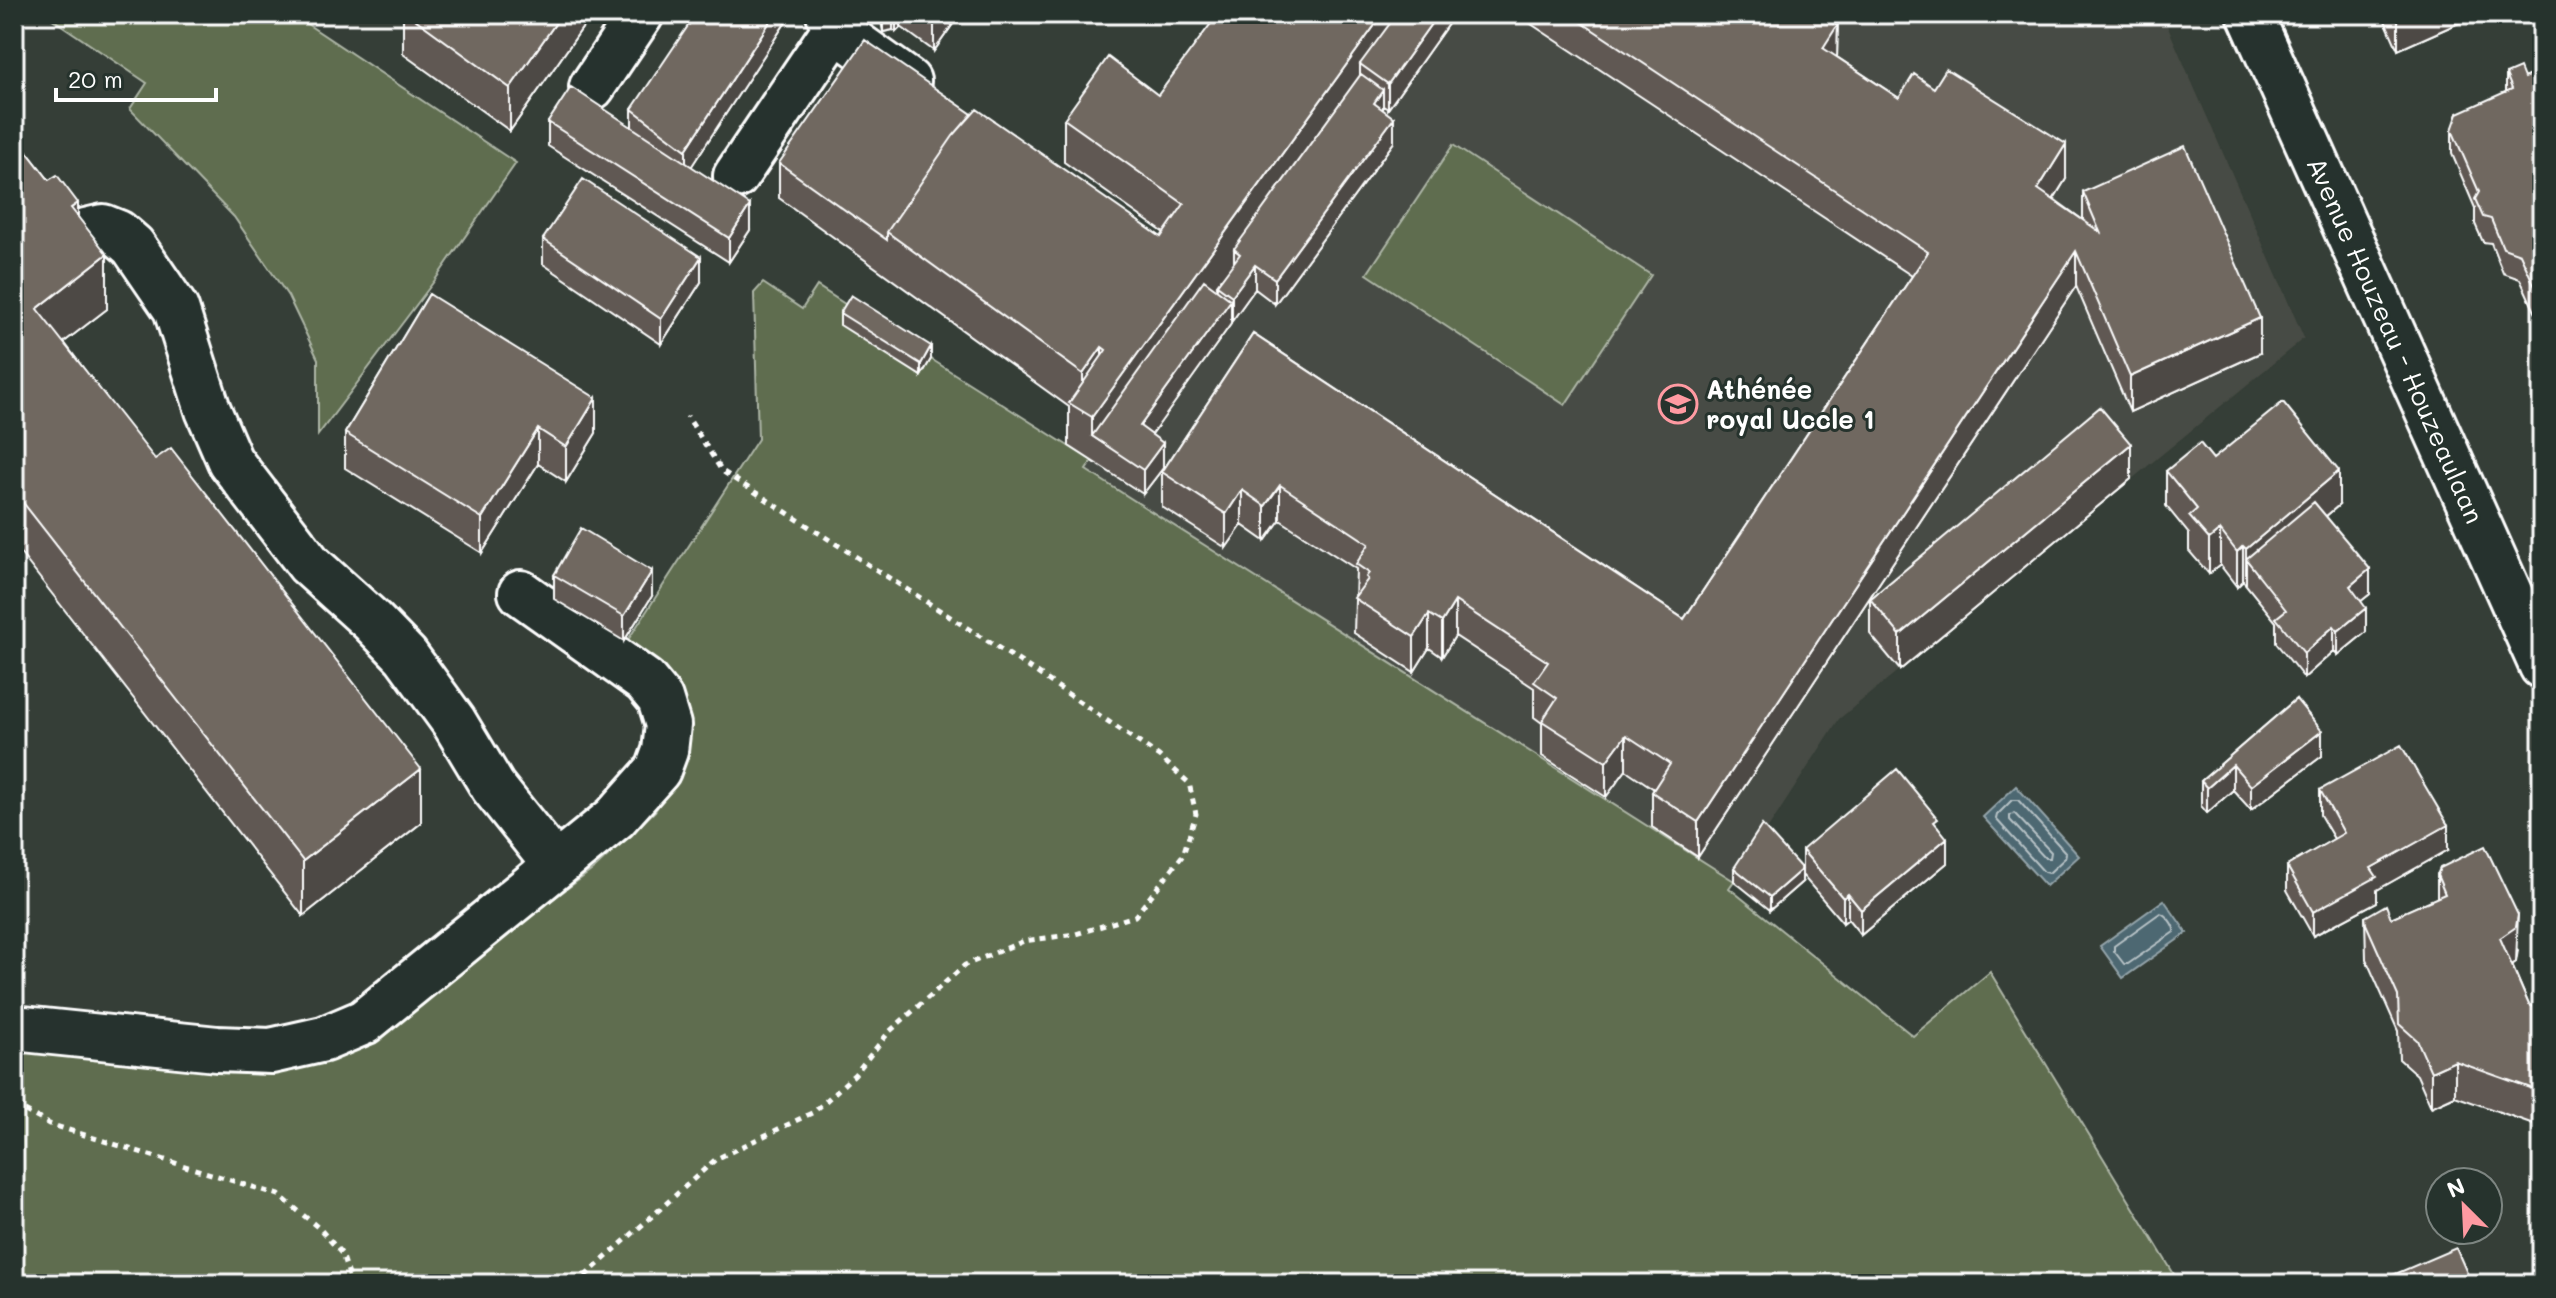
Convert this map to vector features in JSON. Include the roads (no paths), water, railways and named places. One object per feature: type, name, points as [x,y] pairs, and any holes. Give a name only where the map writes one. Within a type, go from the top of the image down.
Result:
[{"type":"street","points":[[592,87],[641,14]]},
{"type":"street","name":"Avenue Houzeau - Houzeaulaan","points":[[2250,14],[2542,666]]},
{"type":"street","points":[[736,176],[832,22],[938,101]]},
{"type":"street","points":[[75,240],[86,231],[103,227],[118,233],[133,246],[176,309],[208,410],[230,461],[309,564],[406,656],[454,722],[493,787],[556,866]]},
{"type":"street","points":[[14,1028],[217,1049],[271,1051],[324,1039],[364,1022],[615,818],[658,770],[665,751],[668,725],[660,699],[645,681],[521,593]]},
{"type":"water","points":[[2016,786],[2079,856],[2046,886],[1983,817]]},
{"type":"water","points":[[2164,900],[2187,933],[2123,978],[2100,946]]},
{"type":"place","name":"Athénée royal Uccle 1","points":[[1678,404]]}]
